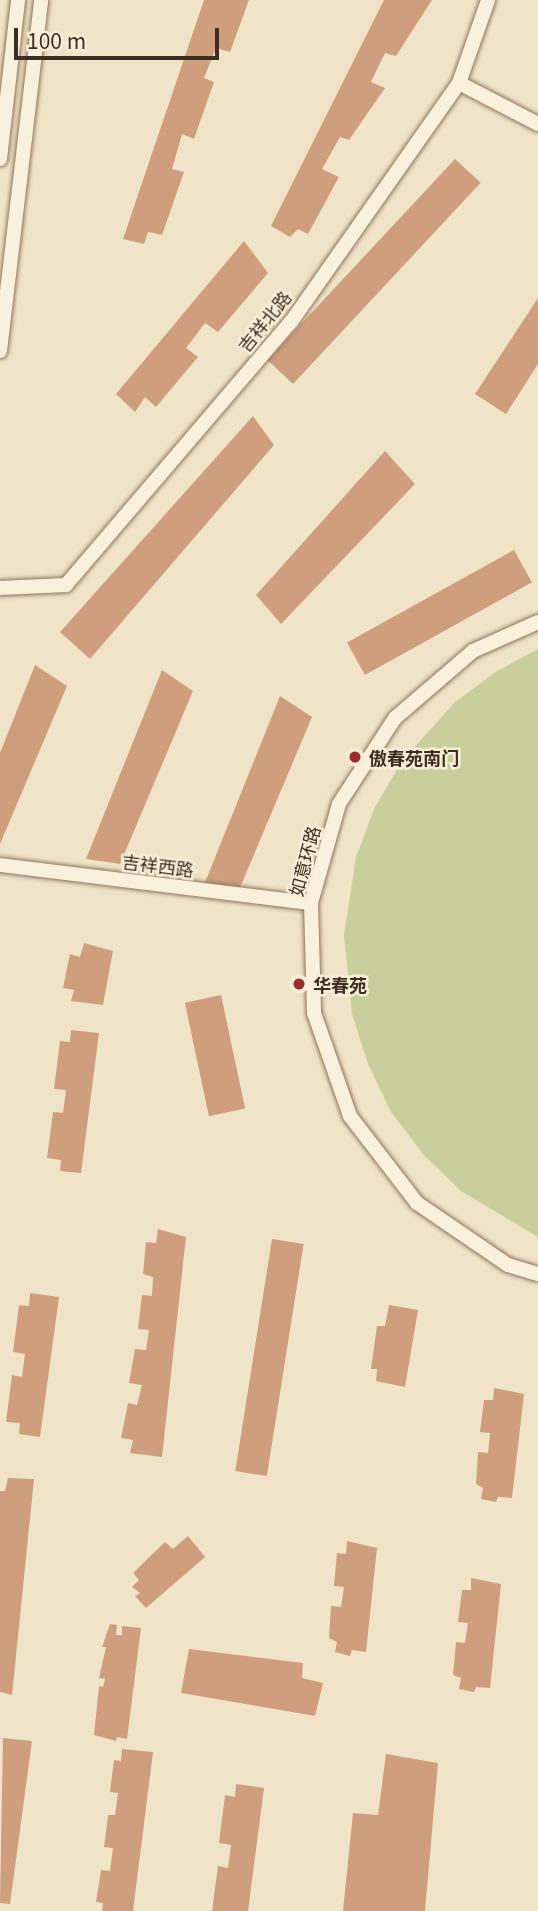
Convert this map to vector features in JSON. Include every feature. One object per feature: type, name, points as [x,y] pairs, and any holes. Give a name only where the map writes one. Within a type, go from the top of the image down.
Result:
[{"type":"street","points":[[0,159],[18,0]]},
{"type":"street","points":[[0,343],[41,0]]},
{"type":"street","name":"吉祥北路","points":[[0,588],[66,585],[291,322],[459,83],[488,0]]},
{"type":"street","points":[[459,83],[538,124]]},
{"type":"street","name":"如意环路","points":[[538,622],[473,651],[395,718],[339,804],[311,903],[314,1013],[350,1116],[417,1203],[508,1265],[538,1273]]},
{"type":"street","name":"吉祥西路","points":[[0,865],[311,903]]},
{"type":"green space","points":[[538,649],[538,1237],[461,1191],[423,1154],[391,1112],[368,1064],[352,1014],[344,935],[356,857],[375,807],[402,761],[455,702],[497,671]]},
{"type":"building","points":[[204,0],[249,0],[230,52],[216,48],[204,78],[214,82],[194,139],[182,134],[172,169],[184,172],[162,235],[148,232],[144,244],[123,239]]},
{"type":"building","points":[[384,0],[432,0],[396,56],[385,53],[371,82],[385,88],[349,140],[340,137],[322,169],[339,177],[308,234],[298,229],[290,237],[271,226]]},
{"type":"building","points":[[455,159],[481,183],[293,384],[267,360]]},
{"type":"building","points":[[244,241],[268,273],[218,332],[205,323],[186,348],[198,357],[156,407],[145,397],[135,412],[116,394]]},
{"type":"building","points":[[538,298],[538,364],[506,414],[475,394]]},
{"type":"building","points":[[253,416],[274,445],[90,659],[60,632]]},
{"type":"building","points":[[385,451],[415,484],[281,624],[256,595]]},
{"type":"building","points":[[514,550],[532,582],[365,675],[347,643]]},
{"type":"building","points":[[35,665],[67,686],[0,844],[0,753]]},
{"type":"building","points":[[162,670],[193,691],[120,864],[86,859]]},
{"type":"building","points":[[280,696],[312,717],[239,890],[204,885]]},
{"type":"building","points":[[84,943],[113,951],[103,1005],[71,1001],[74,990],[63,988],[70,954],[80,957]]},
{"type":"building","points":[[221,995],[245,1108],[209,1116],[185,1003]]},
{"type":"building","points":[[71,1030],[99,1033],[81,1173],[60,1171],[61,1160],[47,1158],[53,1112],[63,1113],[66,1090],[54,1089],[60,1041],[70,1042]]},
{"type":"building","points":[[158,1229],[186,1237],[162,1457],[130,1453],[133,1440],[121,1438],[128,1403],[137,1405],[142,1385],[129,1383],[135,1349],[146,1350],[149,1330],[138,1329],[142,1295],[152,1296],[153,1277],[143,1274],[146,1242],[156,1243]]},
{"type":"building","points":[[272,1239],[304,1244],[267,1476],[235,1471]]},
{"type":"building","points":[[30,1293],[59,1297],[40,1437],[19,1434],[20,1423],[6,1422],[12,1375],[22,1377],[25,1354],[13,1352],[19,1305],[29,1306]]},
{"type":"building","points":[[389,1305],[418,1310],[405,1387],[376,1381],[377,1369],[371,1369],[377,1326],[385,1326]]},
{"type":"building","points":[[494,1388],[524,1394],[512,1498],[498,1497],[496,1502],[481,1499],[483,1488],[476,1484],[478,1452],[488,1453],[490,1433],[480,1432],[484,1400],[493,1400]]},
{"type":"building","points":[[8,1478],[34,1479],[12,1695],[0,1692],[0,1491],[5,1491]]},
{"type":"building","points":[[188,1536],[205,1557],[146,1608],[135,1596],[140,1593],[132,1587],[139,1580],[133,1573],[165,1542],[173,1549]]},
{"type":"building","points":[[347,1541],[377,1548],[366,1652],[352,1650],[350,1656],[335,1652],[337,1642],[329,1638],[331,1606],[341,1607],[344,1587],[334,1586],[337,1553],[346,1554]]},
{"type":"building","points":[[471,1578],[501,1584],[490,1688],[476,1687],[474,1692],[459,1689],[461,1678],[453,1675],[456,1642],[465,1643],[468,1623],[458,1622],[462,1590],[471,1590]]},
{"type":"building","points":[[110,1624],[117,1625],[116,1635],[122,1635],[122,1626],[141,1628],[127,1739],[117,1737],[116,1741],[94,1735],[99,1686],[103,1687],[105,1679],[99,1678],[106,1647],[102,1647]]},
{"type":"building","points":[[189,1649],[303,1663],[302,1678],[323,1683],[315,1716],[181,1693]]},
{"type":"building","points":[[3,1738],[32,1741],[10,1904],[0,1903]]},
{"type":"building","points":[[122,1749],[153,1752],[133,1911],[102,1911],[103,1903],[96,1902],[101,1870],[110,1871],[113,1848],[104,1847],[108,1815],[115,1815],[118,1793],[110,1792],[114,1760],[121,1761]]},
{"type":"building","points":[[386,1754],[438,1763],[425,1911],[343,1911],[353,1813],[378,1815]]},
{"type":"building","points":[[236,1784],[264,1788],[248,1911],[212,1911],[218,1866],[228,1868],[231,1845],[219,1843],[225,1795],[235,1797]]},
{"type":"place","name":"傲春苑南门","points":[[355,757]]},
{"type":"place","name":"华春苑","points":[[299,984]]}]
